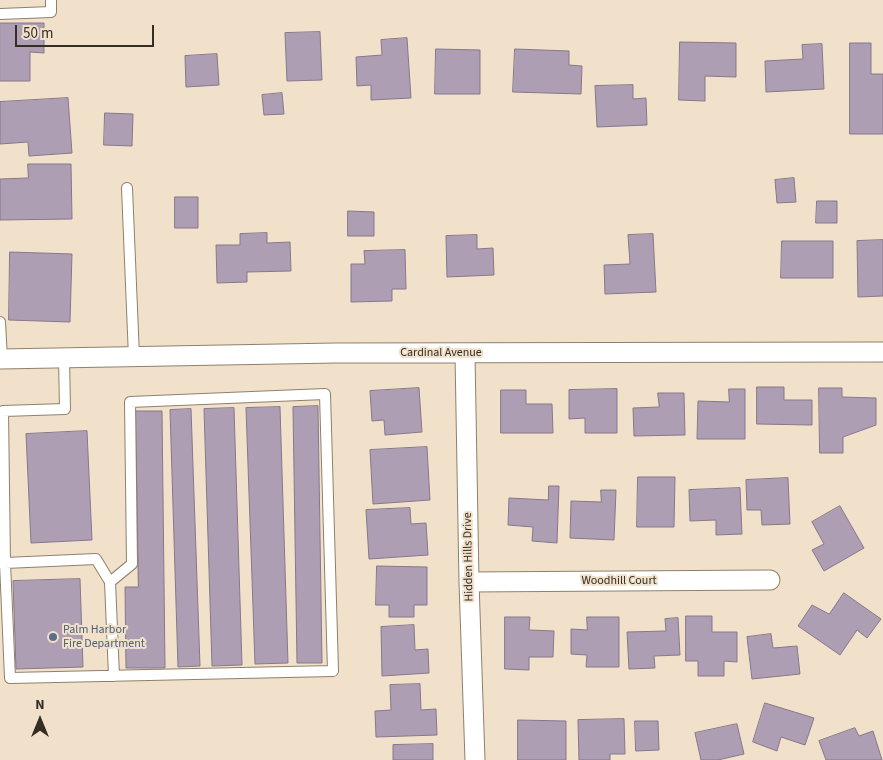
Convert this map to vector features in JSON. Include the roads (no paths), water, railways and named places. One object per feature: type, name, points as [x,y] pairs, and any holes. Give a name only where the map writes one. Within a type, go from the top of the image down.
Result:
[{"type":"street","name":"Cardinal Avenue","points":[[1,359],[336,353],[883,352]]},
{"type":"street","name":"Hidden Hills Drive","points":[[466,354],[469,582],[475,760]]},
{"type":"street","name":"Woodhill Court","points":[[469,582],[770,580]]},
{"type":"lane","points":[[0,14],[51,12],[51,0]]},
{"type":"lane","points":[[127,188],[134,357]]},
{"type":"lane","points":[[0,322],[1,359]]},
{"type":"lane","points":[[64,358],[65,409],[3,411],[3,563],[10,678],[334,671],[325,394],[130,402],[132,564],[110,582]]},
{"type":"lane","points":[[3,563],[96,560],[110,582],[114,676]]},
{"type":"place","name":"Palm Harbor Fire Department","points":[[53,637]]}]
